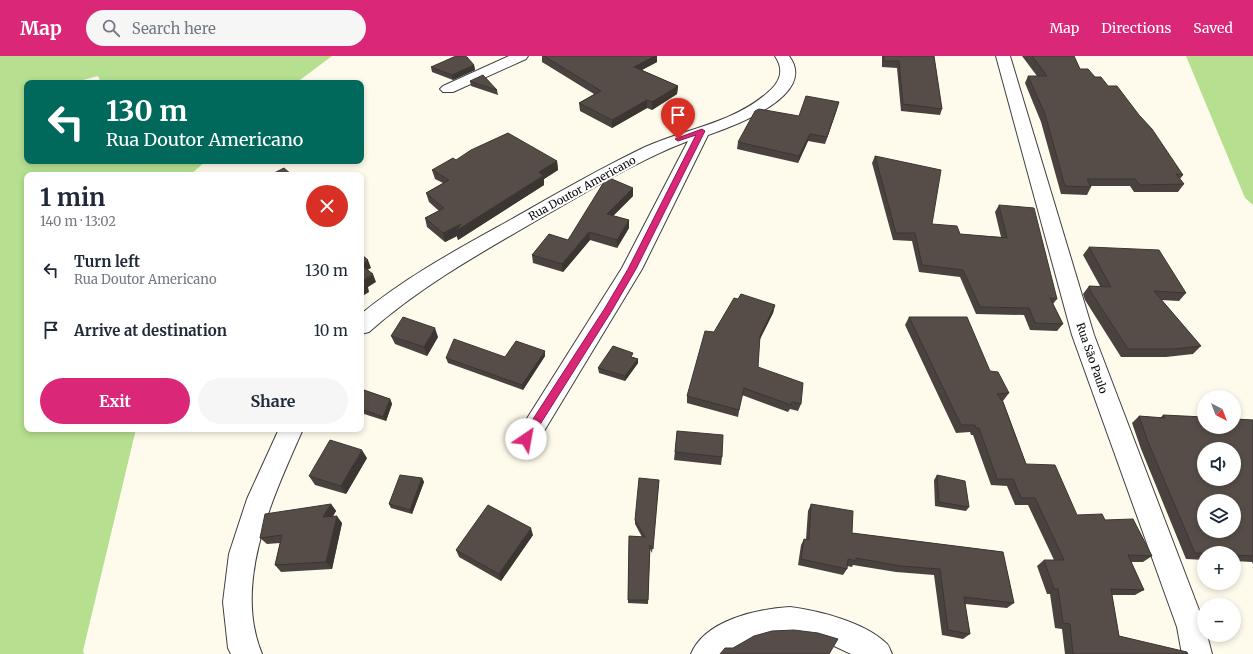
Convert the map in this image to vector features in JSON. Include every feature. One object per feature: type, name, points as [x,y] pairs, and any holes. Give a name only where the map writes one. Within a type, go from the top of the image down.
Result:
[{"type":"street","points":[[448,89],[521,56]]},
{"type":"street","name":"Rua Doutor Americano","points":[[364,323],[392,300],[485,242],[631,160],[670,142],[743,116],[766,102],[784,87],[789,76],[789,66],[782,56]]},
{"type":"street","name":"Rua São Paulo","points":[[1003,56],[1082,335],[1191,628],[1197,654]]},
{"type":"street","points":[[526,439],[608,310],[632,269],[702,131]]},
{"type":"street","points":[[246,654],[243,648],[237,602],[243,554],[260,499],[290,432]]},
{"type":"street","points":[[706,654],[727,637],[742,628],[758,623],[773,622],[814,625],[835,630],[861,642],[877,654]]},
{"type":"green space","points":[[0,56],[332,56],[300,80],[100,80],[98,76],[83,80],[24,80],[24,164],[203,164],[193,172],[24,172],[24,432],[135,432],[83,651],[84,654],[0,654]]},
{"type":"green space","points":[[1186,56],[1253,56],[1253,205],[1245,198]]},
{"type":"building","points":[[456,56],[467,57],[474,65],[452,75],[431,67]]},
{"type":"building","points":[[544,56],[655,56],[634,67],[678,86],[652,102],[647,100],[612,120],[579,103],[601,91]]},
{"type":"building","points":[[884,56],[934,56],[942,109],[903,104],[899,61],[884,61]]},
{"type":"building","points":[[1032,56],[1074,56],[1080,69],[1088,69],[1095,77],[1101,77],[1108,86],[1117,86],[1139,115],[1152,129],[1183,175],[1176,174],[1184,184],[1140,185],[1135,179],[1087,179],[1091,187],[1065,186],[1045,114],[1028,76],[1047,76]]},
{"type":"building","points":[[483,75],[497,90],[470,81]]},
{"type":"building","points":[[806,96],[839,102],[827,137],[810,134],[799,156],[738,142],[755,111],[759,109],[799,116]]},
{"type":"building","points":[[508,133],[557,161],[539,172],[543,176],[456,231],[461,224],[443,233],[425,218],[444,208],[426,193],[449,180],[432,170],[453,158],[456,160],[471,150]]},
{"type":"building","points":[[875,156],[941,170],[932,224],[957,226],[960,234],[1007,238],[999,205],[1034,208],[1057,299],[1050,298],[1063,324],[1035,323],[1029,308],[980,307],[963,270],[922,265],[915,233],[896,233]]},
{"type":"building","points":[[284,168],[289,172],[276,172]]},
{"type":"building","points":[[607,177],[633,188],[607,214],[629,220],[617,240],[589,232],[562,264],[532,255],[549,234],[568,240]]},
{"type":"building","points":[[1089,247],[1159,250],[1186,293],[1154,291],[1201,346],[1174,349],[1128,349],[1091,292],[1089,286],[1111,287]]},
{"type":"building","points":[[364,257],[368,260],[364,262]]},
{"type":"building","points":[[364,267],[373,274],[364,280]]},
{"type":"building","points":[[741,294],[775,305],[760,336],[758,367],[803,383],[801,404],[792,402],[791,405],[744,388],[739,410],[687,396],[705,331],[714,332],[734,298],[738,299]]},
{"type":"building","points":[[403,317],[435,328],[424,347],[391,336]]},
{"type":"building","points":[[909,317],[967,317],[990,371],[998,372],[1009,393],[997,394],[1003,402],[1026,464],[1055,465],[1077,515],[1102,514],[1105,520],[1133,519],[1152,556],[1128,555],[1144,590],[1111,589],[1119,636],[1187,652],[1188,654],[1073,654],[1070,624],[1063,623],[1058,589],[1054,589],[1044,560],[1064,560],[1035,498],[1021,498],[1013,479],[997,479],[979,428],[976,428],[975,425],[961,425]]},
{"type":"building","points":[[454,339],[505,357],[516,341],[545,351],[522,385],[446,358]]},
{"type":"building","points":[[613,346],[633,353],[631,357],[638,359],[625,376],[598,368]]},
{"type":"building","points":[[364,390],[390,399],[383,417],[364,410]]},
{"type":"building","points":[[1163,415],[1197,417],[1197,434],[1241,434],[1241,419],[1253,420],[1253,556],[1241,555],[1241,546],[1197,546],[1197,553],[1195,553],[1148,442],[1139,416],[1165,418]]},
{"type":"building","points":[[677,431],[723,435],[722,457],[675,452]]},
{"type":"building","points":[[330,440],[362,450],[341,486],[309,476]]},
{"type":"building","points":[[400,475],[422,478],[410,510],[389,504]]},
{"type":"building","points":[[937,475],[965,481],[969,507],[939,502]]},
{"type":"building","points":[[639,478],[659,480],[653,549],[650,545],[648,600],[628,600],[629,536],[645,537],[635,520]]},
{"type":"building","points":[[331,504],[323,517],[337,516],[326,562],[275,565],[282,535],[260,538],[265,514]]},
{"type":"building","points":[[811,504],[853,511],[852,533],[1003,552],[1014,603],[964,597],[970,634],[948,630],[940,569],[901,566],[856,558],[856,561],[848,559],[847,569],[801,559],[804,539],[809,540]]},
{"type":"building","points":[[488,505],[531,528],[499,574],[456,550]]},
{"type":"building","points":[[794,630],[818,633],[838,639],[829,654],[720,654],[725,648],[733,648],[754,636],[772,631]]},
{"type":"route","points":[[526,439],[608,310],[632,269],[702,131],[678,139]]}]
